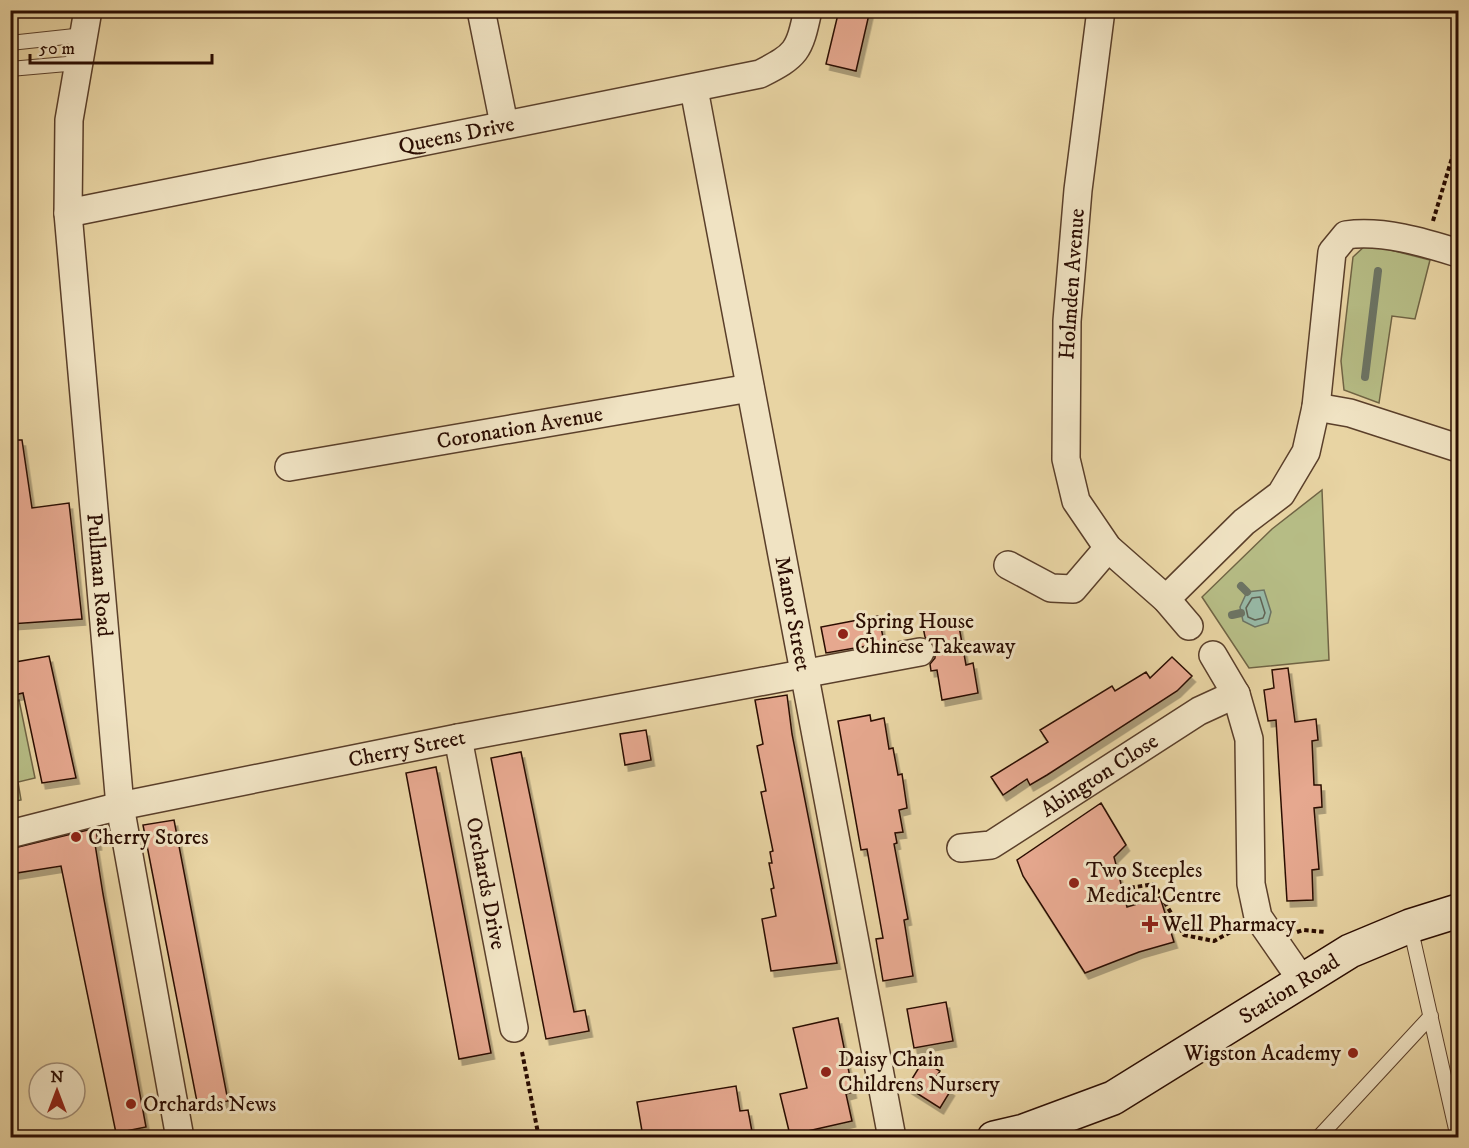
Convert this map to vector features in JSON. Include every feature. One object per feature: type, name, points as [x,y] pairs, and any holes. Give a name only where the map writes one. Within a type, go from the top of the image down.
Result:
[{"type":"main road","name":"Station Road","points":[[994,1137],[1024,1131],[1113,1098],[1350,951],[1410,926],[1458,911]]},
{"type":"street","points":[[480,10],[504,124]]},
{"type":"street","name":"Queens Drive","points":[[68,213],[504,124],[760,75],[791,58],[803,33],[808,10]]},
{"type":"street","name":"Holmden Avenue","points":[[1101,10],[1078,190],[1067,321],[1066,459],[1076,501],[1108,548],[1166,599],[1189,626]]},
{"type":"street","name":"Pullman Road","points":[[86,23],[69,120],[68,213],[120,806],[180,1137]]},
{"type":"street","name":"Manor Street","points":[[694,89],[892,1137]]},
{"type":"street","points":[[1166,599],[1244,522],[1281,494],[1306,452],[1316,407],[1332,252],[1346,235],[1364,233],[1426,243],[1458,253]]},
{"type":"street","name":"Coronation Avenue","points":[[289,467],[750,388]]},
{"type":"street","points":[[1316,407],[1350,414],[1458,448]]},
{"type":"street","points":[[1008,565],[1051,588],[1073,589],[1108,548]]},
{"type":"street","name":"Cherry Street","points":[[10,834],[120,806],[458,738],[920,652]]},
{"type":"street","points":[[1214,655],[1236,694],[1249,739],[1251,884],[1258,917],[1303,982]]},
{"type":"street","name":"Abington Close","points":[[961,848],[991,844],[1200,711],[1236,694]]},
{"type":"street","name":"Orchards Drive","points":[[458,738],[514,1028]]},
{"type":"lane","points":[[10,43],[86,23]]},
{"type":"lane","points":[[10,69],[78,63]]},
{"type":"lane","points":[[1410,926],[1458,1137]]},
{"type":"lane","points":[[1318,1137],[1431,1016]]},
{"type":"path","points":[[1426,243],[1458,138]]},
{"type":"path","points":[[1458,810],[1458,834]]},
{"type":"path","points":[[1123,889],[1154,885],[1184,935],[1196,938],[1214,941],[1258,917]]},
{"type":"path","points":[[1287,935],[1304,930],[1333,933]]},
{"type":"path","points":[[514,1028],[523,1055],[540,1137]]},
{"type":"green space","points":[[1367,244],[1430,260],[1415,319],[1392,316],[1379,403],[1344,390],[1341,361],[1353,257]]},
{"type":"green space","points":[[1322,490],[1329,660],[1249,668],[1202,597],[1272,529]]},
{"type":"green space","points":[[19,700],[35,778],[18,782],[21,800],[11,802],[11,702]]},
{"type":"water","points":[[1264,590],[1271,612],[1268,623],[1255,627],[1243,621],[1240,607],[1247,592]]},
{"type":"building","points":[[839,10],[870,10],[856,71],[826,64]]},
{"type":"building","points":[[10,440],[22,440],[32,508],[69,503],[82,619],[10,624]]},
{"type":"building","points":[[879,616],[884,643],[826,653],[821,627]]},
{"type":"building","points":[[958,621],[966,665],[973,663],[978,693],[942,700],[937,670],[931,671],[930,664],[935,658],[935,649],[925,637],[923,627]]},
{"type":"building","points":[[49,656],[76,778],[42,783],[23,693],[10,696],[10,663]]},
{"type":"building","points":[[1172,657],[1192,676],[1177,691],[1047,775],[1030,785],[1027,779],[1003,795],[991,777],[1048,742],[1040,730],[1112,686],[1115,691],[1146,672],[1150,678]]},
{"type":"building","points":[[1288,668],[1295,722],[1316,719],[1318,740],[1312,741],[1314,785],[1321,785],[1322,807],[1314,808],[1319,869],[1312,870],[1313,900],[1287,901],[1276,720],[1268,721],[1264,690],[1274,688],[1272,670]]},
{"type":"building","points":[[787,695],[792,734],[837,963],[771,971],[762,919],[776,916],[769,863],[772,863],[770,852],[773,851],[761,792],[766,791],[757,746],[763,744],[755,700]]},
{"type":"building","points":[[870,715],[871,721],[884,718],[889,749],[893,748],[898,775],[902,774],[907,808],[899,810],[903,832],[895,833],[897,843],[894,844],[908,919],[904,920],[913,976],[883,981],[876,939],[883,938],[867,849],[861,850],[838,721]]},
{"type":"building","points":[[646,730],[651,760],[625,765],[620,734]]},
{"type":"building","points":[[521,752],[574,1012],[585,1010],[589,1031],[546,1039],[491,758]]},
{"type":"building","points":[[436,767],[491,1053],[459,1059],[406,773]]},
{"type":"building","name":"Two Steeples Medical Centre","points":[[1101,803],[1126,845],[1114,857],[1127,907],[1160,897],[1174,942],[1139,952],[1085,973],[1023,876],[1017,860]]},
{"type":"building","points":[[174,820],[228,1101],[198,1107],[143,825]]},
{"type":"building","points":[[96,828],[98,844],[95,844],[103,894],[146,1127],[116,1133],[61,866],[10,874],[10,849]]},
{"type":"building","points":[[946,1002],[953,1041],[914,1048],[907,1009]]},
{"type":"building","name":"Daisy Chain Childrens Nursery","points":[[838,1018],[853,1092],[846,1094],[852,1121],[790,1135],[780,1094],[807,1088],[793,1028]]},
{"type":"building","points":[[923,1061],[940,1071],[935,1079],[951,1090],[940,1108],[907,1087]]},
{"type":"building","points":[[736,1086],[740,1111],[748,1110],[753,1137],[643,1137],[637,1102]]},
{"type":"waterway","points":[[1365,377],[1378,271]]},
{"type":"waterway","points":[[1241,586],[1247,592]]},
{"type":"waterway","points":[[1232,615],[1241,613]]},
{"type":"place","name":"Spring House Chinese Takeaway","points":[[843,634]]},
{"type":"place","name":"Cherry Stores","points":[[76,837]]},
{"type":"place","name":"Two Steeples Medical Centre","points":[[1074,883]]},
{"type":"place","name":"Well Pharmacy","points":[[1150,924]]},
{"type":"place","name":"Wigston Academy","points":[[1353,1053]]},
{"type":"place","name":"Daisy Chain Childrens Nursery","points":[[826,1072]]},
{"type":"place","name":"Orchards News","points":[[131,1104]]}]
